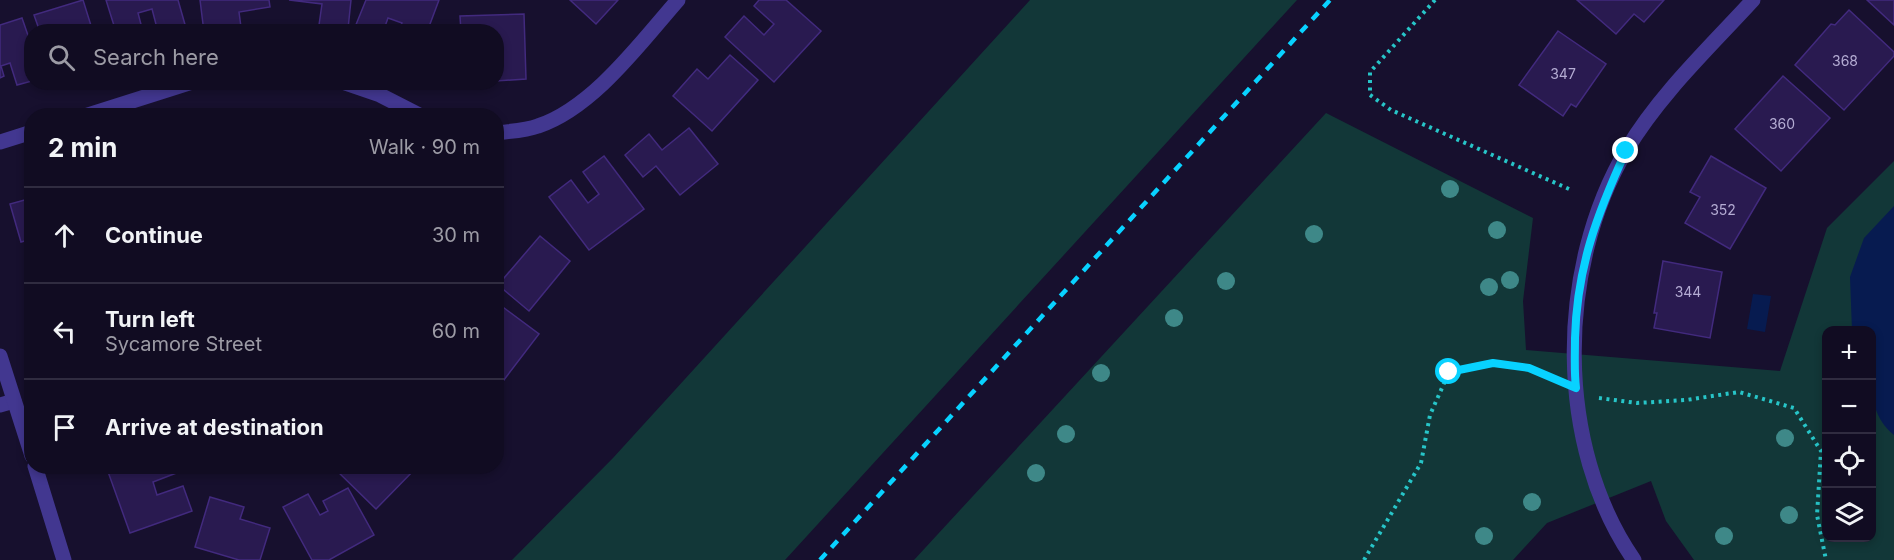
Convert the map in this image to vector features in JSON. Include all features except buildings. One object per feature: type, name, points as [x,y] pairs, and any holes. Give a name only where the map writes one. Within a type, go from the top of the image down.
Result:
[{"type":"street","points":[[504,132],[537,127],[565,113],[598,87],[678,0]]},
{"type":"street","points":[[1634,560],[1619,537],[1599,494],[1584,446],[1576,388],[1576,303],[1585,255],[1598,212],[1621,161],[1654,108],[1753,0]]},
{"type":"street","points":[[110,108],[167,90]]},
{"type":"street","points":[[365,90],[405,108]]},
{"type":"street","points":[[0,142],[24,134]]},
{"type":"street","points":[[0,356],[7,403],[24,439]]},
{"type":"street","points":[[37,474],[64,560]]},
{"type":"path","points":[[1436,0],[1370,72],[1370,94],[1391,110],[1569,189]]},
{"type":"path","points":[[1364,560],[1421,463],[1430,415],[1449,372],[1493,363],[1529,368],[1598,398],[1637,403],[1686,400],[1739,392],[1794,408],[1821,451],[1817,516],[1826,560]]},
{"type":"green space","points":[[1030,0],[1297,0],[785,560],[512,560],[613,458]]},
{"type":"green space","points":[[1326,113],[1533,218],[1523,301],[1526,350],[1780,371],[1827,228],[1894,161],[1894,560],[1694,560],[1666,521],[1651,481],[1547,523],[1513,560],[914,560]]},
{"type":"water","points":[[1894,206],[1894,435],[1884,425],[1876,411],[1876,326],[1852,326],[1850,277],[1864,238]]},
{"type":"water","points":[[1753,294],[1771,296],[1765,332],[1747,329]]},
{"type":"railway","points":[[820,560],[1330,0]]},
{"type":"route","points":[[1449,372],[1493,363],[1529,368],[1576,388],[1576,303],[1585,255],[1598,212],[1626,151]]}]
